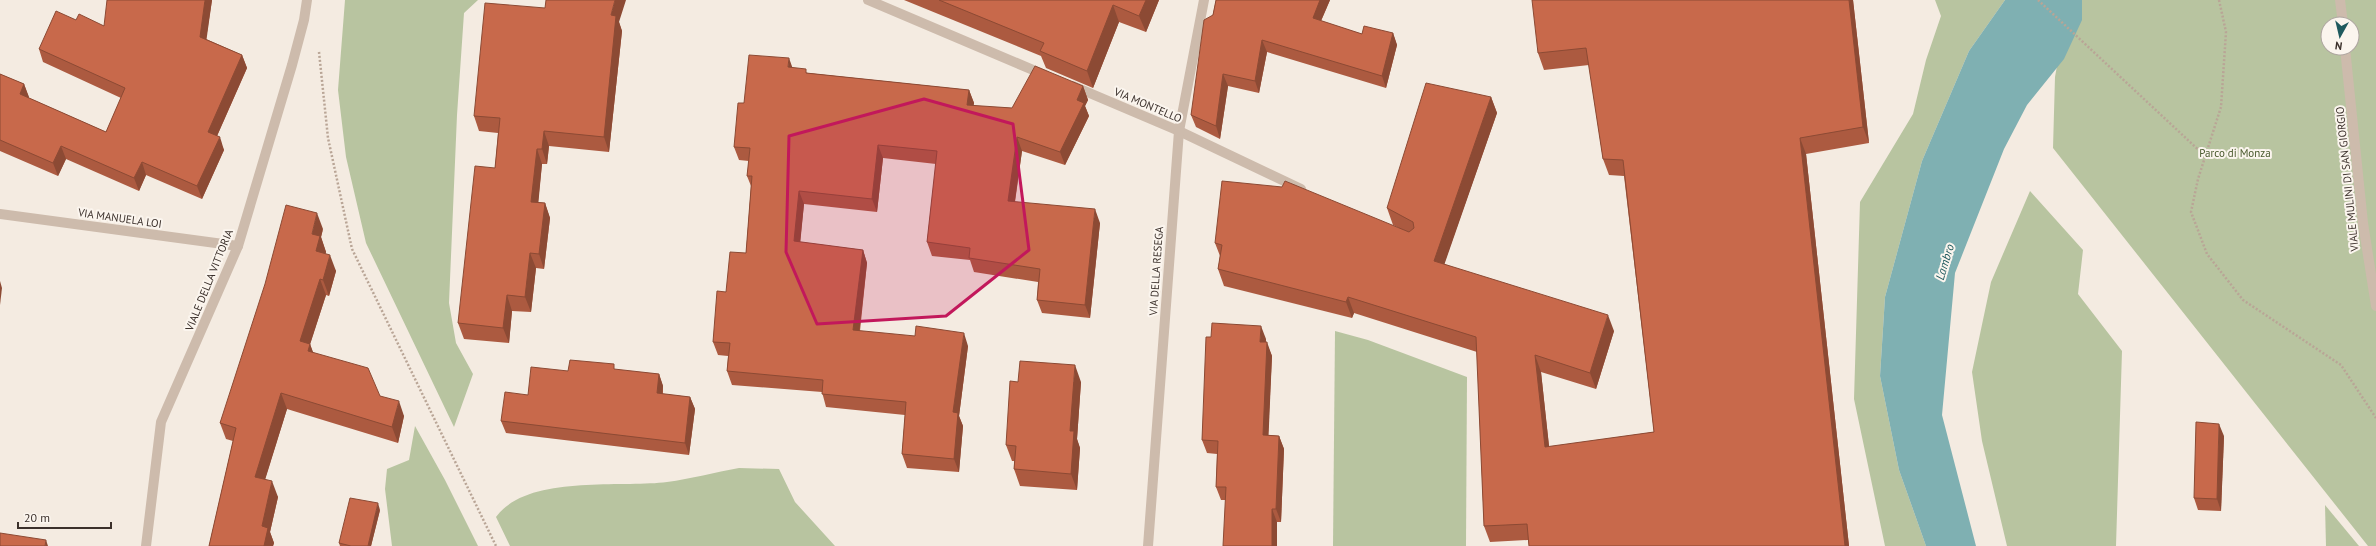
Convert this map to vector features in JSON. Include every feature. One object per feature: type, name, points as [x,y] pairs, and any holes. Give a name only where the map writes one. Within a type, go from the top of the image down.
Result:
[{"type":"street","name":"VIALE DELLA VITTORIA","points":[[146,546],[161,422],[238,246],[292,65],[304,20],[307,0]]},
{"type":"street","name":"VIA MONTELLO","points":[[868,0],[1179,131],[1307,192]]},
{"type":"street","name":"VIA DELLA RESEGA","points":[[1148,546],[1179,131],[1204,0]]},
{"type":"street","points":[[2340,0],[2342,16]]},
{"type":"street","name":"VIALE MULINI DI SAN GIORGIO","points":[[2346,56],[2363,223],[2376,306]]},
{"type":"street","name":"VIA MANUELA LOI","points":[[0,214],[238,246]]},
{"type":"path","points":[[2038,0],[2205,156]]},
{"type":"path","points":[[2219,0],[2226,32],[2221,107],[2205,156],[2191,212],[2207,254],[2243,300],[2341,365],[2376,418]]},
{"type":"path","points":[[320,44],[319,51],[328,138],[352,248],[496,546]]},
{"type":"highlighted area","points":[[924,99],[1013,124],[1029,250],[946,316],[817,324],[786,252],[789,136]]},
{"type":"green space","points":[[345,0],[478,0],[464,13],[457,115],[449,303],[456,343],[473,374],[454,427],[366,243],[346,157],[338,90]]},
{"type":"green space","points":[[1935,0],[2005,0],[1969,51],[1922,161],[1885,297],[1880,376],[1899,470],[1926,546],[1885,546],[1854,399],[1860,202],[1913,114],[1926,60],[1941,16]]},
{"type":"green space","name":"Parco di Monza","points":[[2006,0],[2376,0],[2376,546],[2368,546],[2053,148],[2055,77],[2060,49]]},
{"type":"green space","points":[[2030,191],[2083,250],[2078,294],[2122,351],[2116,546],[2007,546],[1982,441],[1972,372],[1991,282]]},
{"type":"green space","points":[[1335,331],[1368,340],[1467,377],[1466,546],[1333,546]]},
{"type":"green space","points":[[415,426],[445,480],[478,546],[392,546],[385,489],[387,469],[409,460]]},
{"type":"green space","points":[[739,468],[779,469],[795,502],[835,546],[510,546],[496,517],[510,503],[529,494],[552,489],[601,484],[667,482]]},
{"type":"green space","points":[[2325,505],[2359,546],[2326,546]]},
{"type":"water","name":"Lambro","points":[[2005,0],[2082,0],[2082,20],[2064,59],[2027,105],[2004,149],[1955,273],[1942,415],[1976,546],[1926,546],[1899,470],[1880,376],[1885,297],[1922,161],[1969,51]]},
{"type":"building","points":[[107,0],[205,0],[200,37],[242,55],[208,132],[220,137],[197,186],[142,162],[134,178],[61,146],[53,163],[0,140],[0,74],[24,84],[20,94],[106,132],[125,88],[39,49],[56,11],[76,20],[79,14],[104,26]]},
{"type":"building","points":[[546,0],[615,0],[611,15],[616,16],[604,137],[544,131],[542,149],[537,149],[531,202],[545,203],[539,254],[530,253],[525,297],[507,295],[503,328],[458,323],[475,166],[495,168],[500,118],[474,116],[485,3],[545,8]]},
{"type":"building","points":[[939,0],[1146,0],[1139,16],[1113,5],[1087,71],[1040,51],[1044,43]]},
{"type":"building","points":[[1216,0],[1320,0],[1313,18],[1362,34],[1364,26],[1393,33],[1382,76],[1262,40],[1255,81],[1223,74],[1216,126],[1191,115],[1204,20],[1213,15]]},
{"type":"building","points":[[1532,0],[1849,0],[1863,127],[1800,138],[1845,546],[1529,546],[1527,524],[1484,526],[1476,337],[1348,297],[1346,302],[1218,269],[1222,245],[1215,243],[1222,181],[1282,187],[1285,181],[1409,232],[1414,228],[1413,222],[1387,208],[1426,83],[1491,97],[1434,261],[1608,315],[1590,373],[1535,355],[1545,447],[1654,432],[1623,160],[1603,159],[1586,48],[1538,53]]},
{"type":"building","points":[[749,55],[789,58],[788,67],[806,69],[806,73],[969,90],[967,105],[1012,108],[1035,66],[1083,86],[1077,100],[1084,103],[1060,152],[1017,137],[1008,201],[1095,209],[1085,305],[1037,300],[1040,269],[969,258],[970,248],[927,242],[937,151],[878,145],[872,199],[799,191],[794,241],[863,250],[853,330],[915,336],[916,326],[964,333],[953,412],[958,413],[954,459],[902,454],[906,402],[822,394],[823,380],[727,371],[730,343],[713,342],[717,291],[726,292],[730,252],[746,253],[752,176],[747,176],[750,148],[734,147],[738,103],[744,103]]},
{"type":"building","points":[[286,205],[317,213],[312,234],[320,236],[316,251],[330,255],[323,280],[320,279],[300,341],[310,344],[308,351],[368,368],[380,396],[399,401],[392,427],[281,393],[255,477],[272,481],[262,526],[268,528],[264,546],[209,546],[236,428],[220,423],[265,284]]},
{"type":"building","points":[[1212,323],[1261,326],[1260,342],[1267,342],[1263,435],[1279,436],[1276,509],[1272,509],[1272,546],[1223,546],[1226,487],[1216,487],[1218,441],[1202,440],[1206,337],[1211,337]]},
{"type":"building","points":[[570,360],[614,364],[614,369],[659,374],[657,393],[690,397],[685,443],[501,421],[505,392],[528,395],[531,367],[568,371]]},
{"type":"building","points":[[1020,361],[1075,365],[1070,431],[1074,431],[1071,474],[1014,469],[1016,446],[1006,445],[1010,381],[1018,382]]},
{"type":"building","points":[[2196,422],[2219,424],[2217,499],[2194,498]]},
{"type":"building","points":[[350,498],[378,503],[368,546],[351,546],[339,543]]},
{"type":"building","points":[[0,533],[46,540],[45,546],[0,546]]}]
